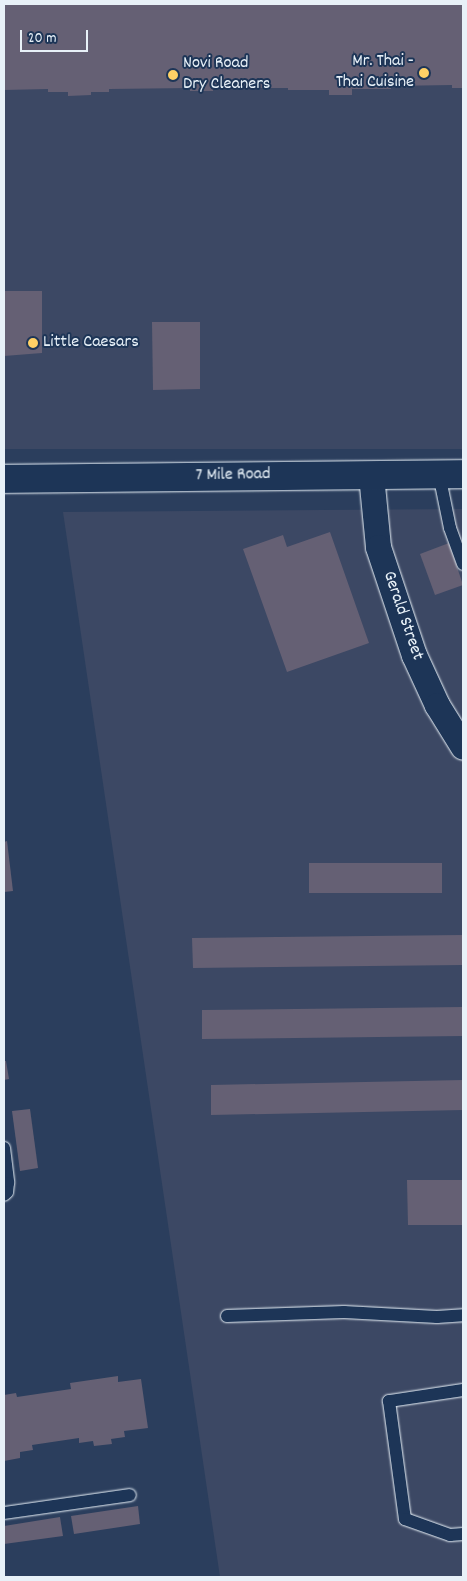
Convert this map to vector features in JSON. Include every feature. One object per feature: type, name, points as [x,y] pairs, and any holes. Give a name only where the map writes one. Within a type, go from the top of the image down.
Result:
[{"type":"street","name":"7 Mile Road","points":[[4,479],[451,474]]},
{"type":"street","name":"Gerald Street","points":[[372,475],[378,547],[424,680],[461,738]]},
{"type":"lane","points":[[451,474],[450,528],[463,564]]},
{"type":"lane","points":[[4,1148],[8,1184],[7,1192],[4,1195]]},
{"type":"lane","points":[[227,1316],[344,1312],[436,1317],[463,1316]]},
{"type":"lane","points":[[463,1390],[388,1401],[405,1519],[450,1535],[463,1534]]},
{"type":"lane","points":[[4,1513],[130,1495]]},
{"type":"shaded area","points":[[4,4],[463,4],[463,449],[4,449]]},
{"type":"shaded area","points":[[463,509],[463,1577],[220,1577],[63,512]]},
{"type":"building","points":[[4,4],[463,4],[463,88],[452,88],[452,85],[391,86],[391,89],[352,89],[352,95],[329,95],[329,90],[288,90],[288,88],[213,88],[213,91],[190,91],[190,88],[109,89],[109,92],[91,92],[91,95],[68,96],[68,92],[48,92],[48,89],[4,90]]},
{"type":"building","points":[[4,291],[42,291],[42,353],[4,356]]},
{"type":"building","points":[[152,322],[200,322],[200,389],[153,390]]},
{"type":"building","points":[[330,532],[369,643],[287,672],[243,549],[283,535],[287,547]]},
{"type":"building","points":[[449,543],[463,585],[435,595],[420,554]]},
{"type":"building","points":[[7,841],[13,891],[4,892],[4,842]]},
{"type":"building","points":[[309,863],[442,863],[442,893],[309,893]]},
{"type":"building","points":[[463,935],[463,965],[193,968],[192,938]]},
{"type":"building","points":[[463,1007],[463,1036],[202,1039],[202,1010]]},
{"type":"building","points":[[4,1061],[6,1061],[9,1079],[4,1080]]},
{"type":"building","points":[[463,1080],[463,1110],[211,1115],[211,1085]]},
{"type":"building","points":[[30,1109],[38,1168],[20,1171],[12,1111]]},
{"type":"building","points":[[407,1180],[463,1180],[463,1225],[408,1225]]},
{"type":"building","points":[[118,1376],[118,1382],[141,1379],[148,1428],[124,1431],[125,1437],[111,1439],[112,1444],[94,1446],[93,1441],[79,1443],[79,1438],[32,1445],[33,1450],[20,1452],[20,1458],[4,1461],[4,1395],[16,1393],[17,1397],[71,1389],[70,1383]]},
{"type":"building","points":[[138,1506],[140,1524],[74,1534],[71,1516]]},
{"type":"building","points":[[60,1517],[63,1536],[4,1544],[4,1526]]},
{"type":"place","name":"Mr. Thai - Thai Cuisine","points":[[424,73]]},
{"type":"place","name":"Novi Road Dry Cleaners","points":[[173,75]]},
{"type":"place","name":"Little Caesars","points":[[33,343]]}]
